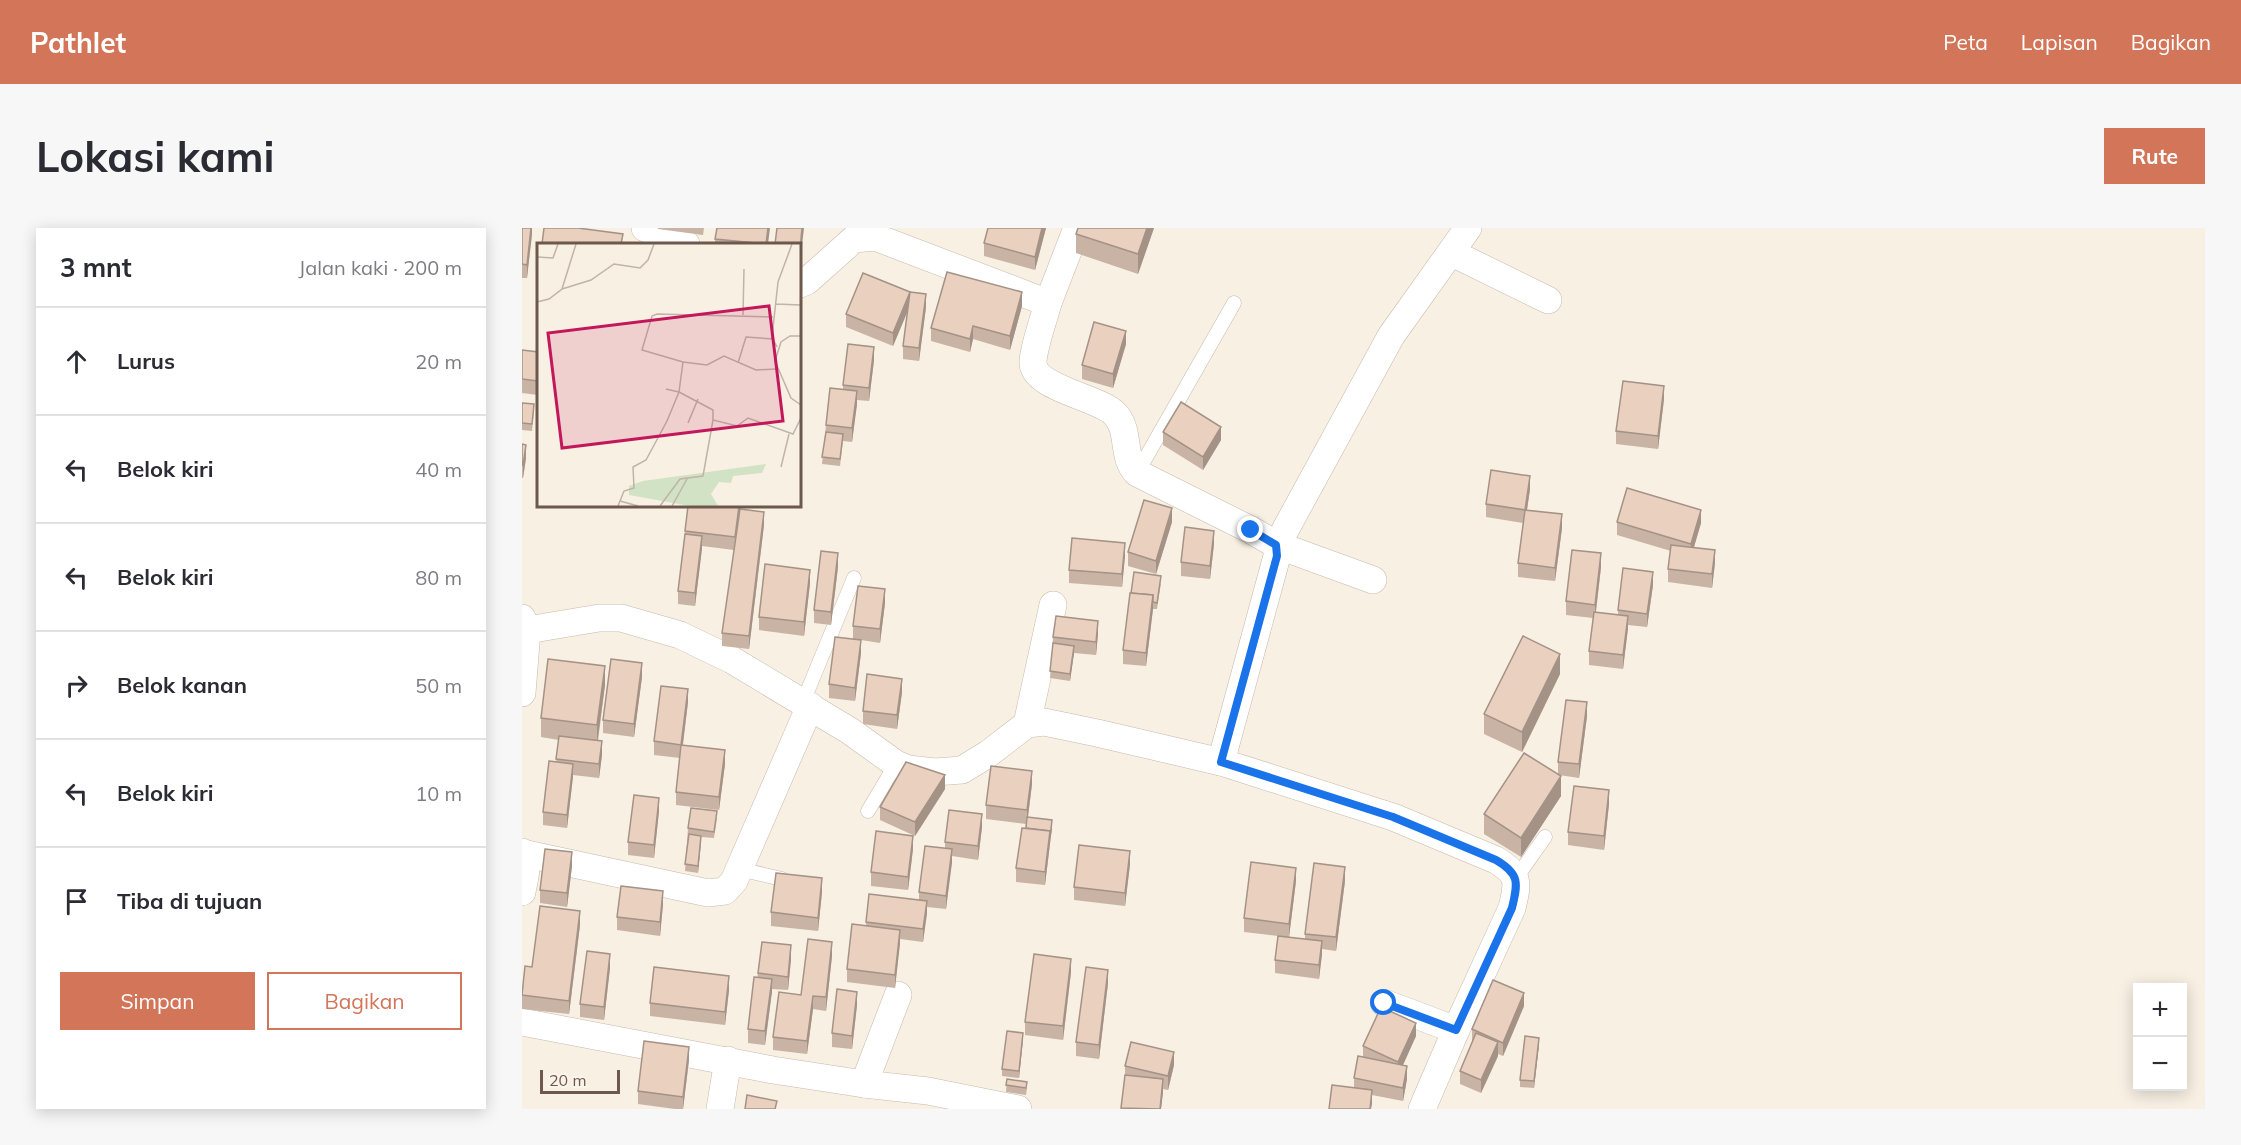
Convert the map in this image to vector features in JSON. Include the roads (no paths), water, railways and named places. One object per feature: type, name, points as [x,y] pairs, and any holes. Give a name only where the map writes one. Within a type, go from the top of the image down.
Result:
[{"type":"street","points":[[645,228],[683,243]]},
{"type":"street","points":[[1077,228],[1048,303],[1033,363],[1039,377],[1113,412],[1122,422],[1128,457],[1132,468],[1137,473],[1251,530],[1276,545],[1373,580]]},
{"type":"street","points":[[1221,762],[1277,556],[1276,545],[1391,336],[1468,228]]},
{"type":"street","points":[[801,284],[807,281],[854,239],[875,237],[1048,303]]},
{"type":"street","points":[[1452,253],[1548,300]]},
{"type":"street","points":[[1027,724],[1053,605]]},
{"type":"street","points":[[522,693],[525,624],[621,618],[680,635],[732,660],[850,731],[896,764],[922,772],[962,770],[988,754],[1027,724],[1044,722],[1221,762],[1393,817],[1496,860],[1507,866],[1516,878],[1512,908],[1422,1109]]},
{"type":"street","points":[[522,853],[708,893],[726,891],[730,888],[739,869],[806,704]]},
{"type":"street","points":[[522,853],[527,867],[522,892]]},
{"type":"street","points":[[864,1084],[898,995]]},
{"type":"street","points":[[1384,1003],[1456,1030]]},
{"type":"street","points":[[522,1022],[773,1070],[928,1091],[1018,1109]]},
{"type":"street","points":[[720,1109],[728,1060]]},
{"type":"lane","points":[[1137,473],[1234,303]]},
{"type":"lane","points":[[806,704],[854,578]]},
{"type":"lane","points":[[868,811],[896,764]]},
{"type":"lane","points":[[1516,878],[1545,837]]},
{"type":"lane","points":[[739,869],[782,879]]}]
